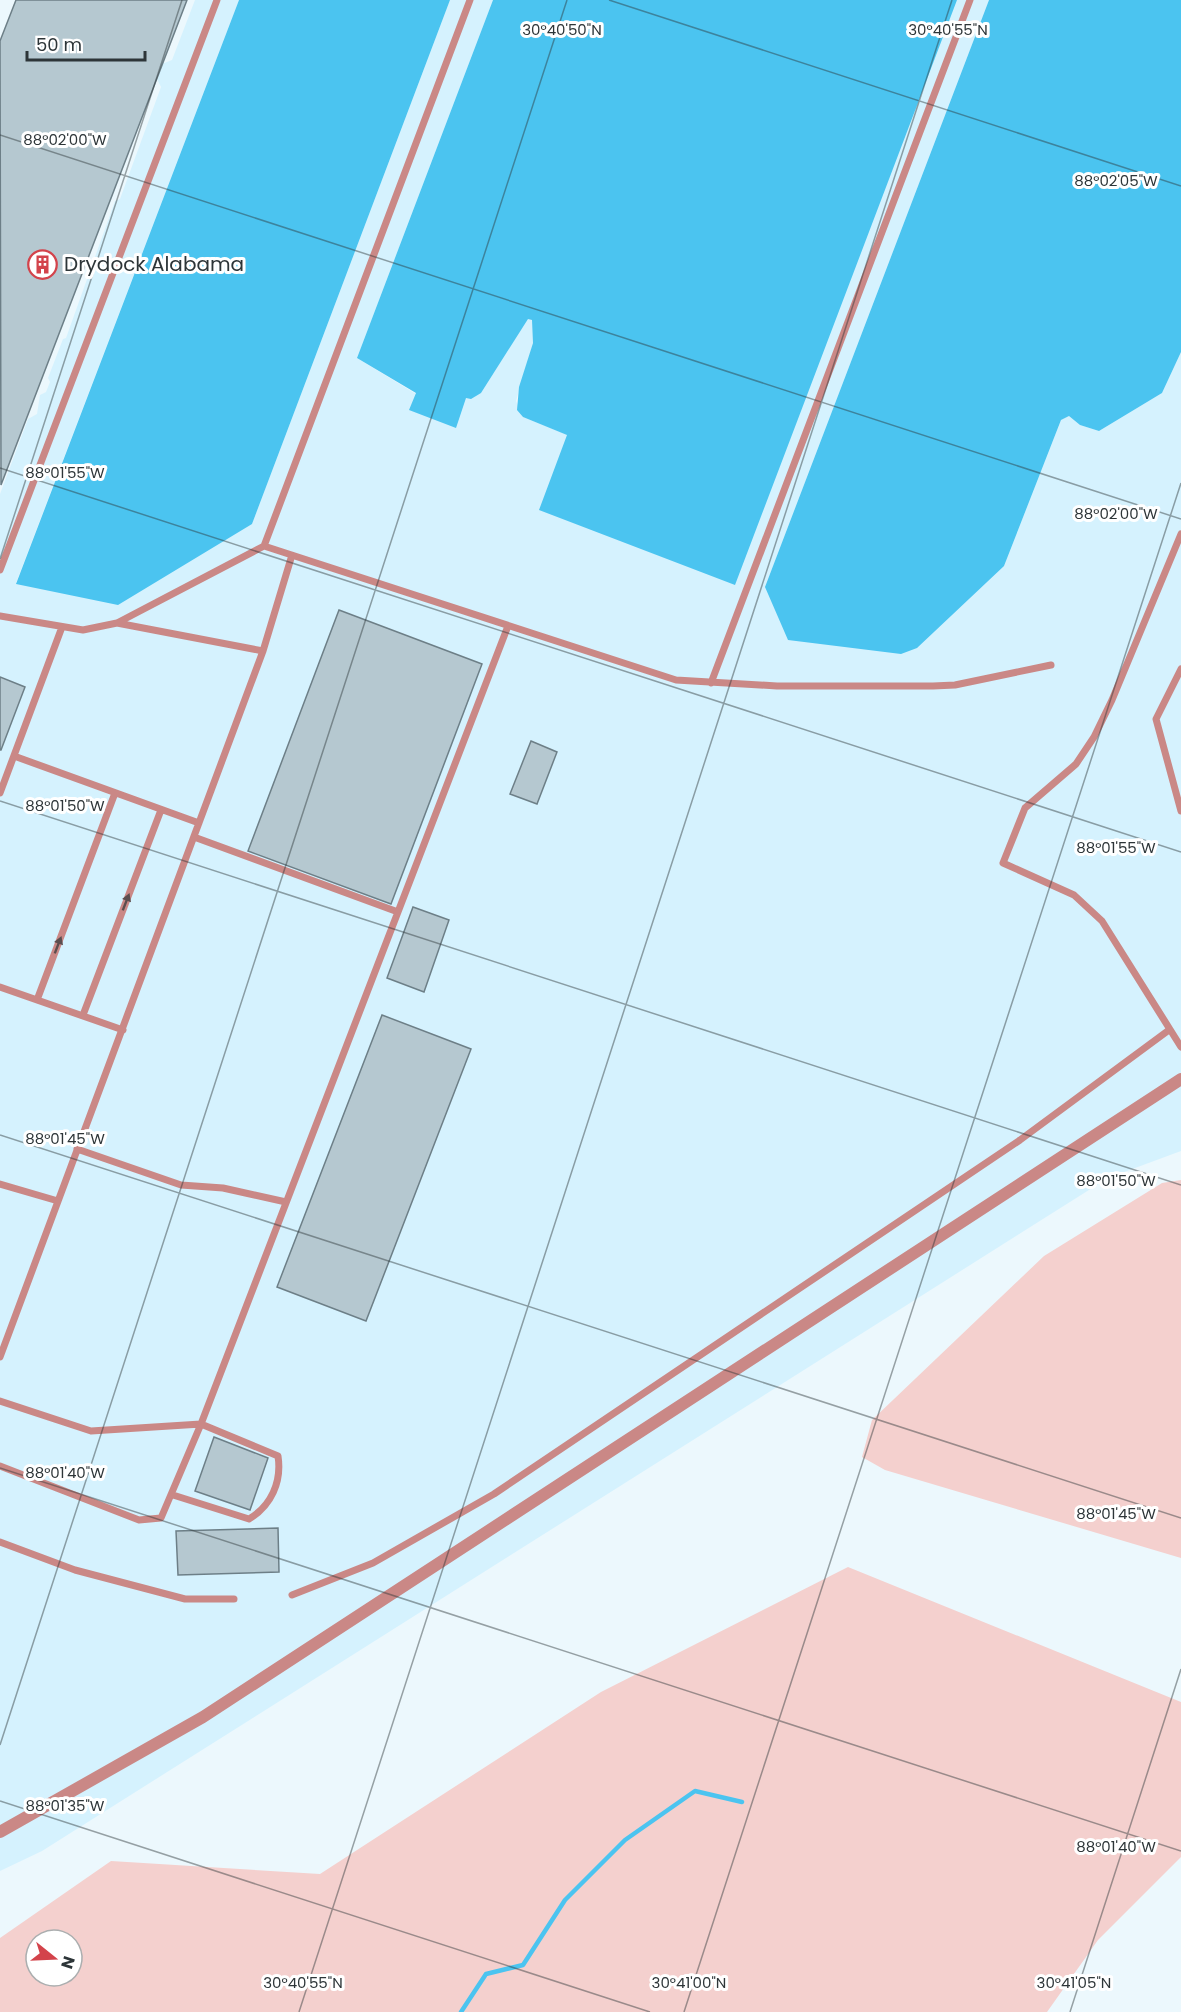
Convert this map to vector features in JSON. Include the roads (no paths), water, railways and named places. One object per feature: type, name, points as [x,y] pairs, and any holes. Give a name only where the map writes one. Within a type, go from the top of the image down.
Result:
[{"type":"street","points":[[0,1832],[203,1717],[1181,1079]]},
{"type":"lane","points":[[0,570],[217,0]]},
{"type":"lane","points":[[0,616],[83,630],[117,623],[264,546],[470,0]]},
{"type":"lane","points":[[711,683],[970,0]]},
{"type":"lane","points":[[1181,534],[1095,737],[1076,764],[1025,808],[1003,862],[1074,895],[1102,921],[1181,1047]]},
{"type":"lane","points":[[264,546],[676,680],[789,686],[955,685],[1051,664]]},
{"type":"lane","points":[[0,1357],[2,1342],[123,1030],[263,651],[292,555]]},
{"type":"lane","points":[[117,623],[263,651]]},
{"type":"lane","points":[[0,1466],[139,1520],[161,1518],[173,1495],[201,1424],[508,626]]},
{"type":"lane","points":[[0,793],[62,627]]},
{"type":"lane","points":[[1181,669],[1156,719],[1181,811]]},
{"type":"lane","points":[[14,756],[199,824]]},
{"type":"lane","points":[[37,1000],[116,793]]},
{"type":"lane","points":[[83,1016],[161,810]]},
{"type":"lane","points":[[194,837],[398,912]]},
{"type":"lane","points":[[0,987],[123,1030]]},
{"type":"lane","points":[[292,1595],[373,1563],[494,1494],[1020,1140],[1169,1030]]},
{"type":"lane","points":[[77,1149],[181,1185],[223,1188],[286,1202]]},
{"type":"lane","points":[[0,1184],[58,1201]]},
{"type":"lane","points":[[0,1401],[91,1431],[201,1424],[278,1456],[280,1471],[276,1486],[264,1510],[249,1520],[173,1495]]},
{"type":"lane","points":[[0,1542],[75,1570],[185,1599],[234,1599]]},
{"type":"water","points":[[239,0],[450,0],[252,524],[118,605],[16,584]]},
{"type":"water","points":[[493,0],[957,0],[735,585],[539,510],[567,435],[523,417],[517,410],[519,387],[533,343],[532,320],[528,319],[481,393],[471,399],[466,398],[456,428],[409,410],[416,393],[357,358]]},
{"type":"water","points":[[989,0],[1181,0],[1181,352],[1162,393],[1099,431],[1080,425],[1069,416],[1061,420],[1004,566],[917,648],[901,654],[788,640],[765,587]]},
{"type":"waterway","points":[[461,2012],[486,1974],[523,1965],[565,1900],[625,1840],[695,1791],[742,1802]]},
{"type":"place","name":"Drydock Alabama","points":[[43,264]]}]
